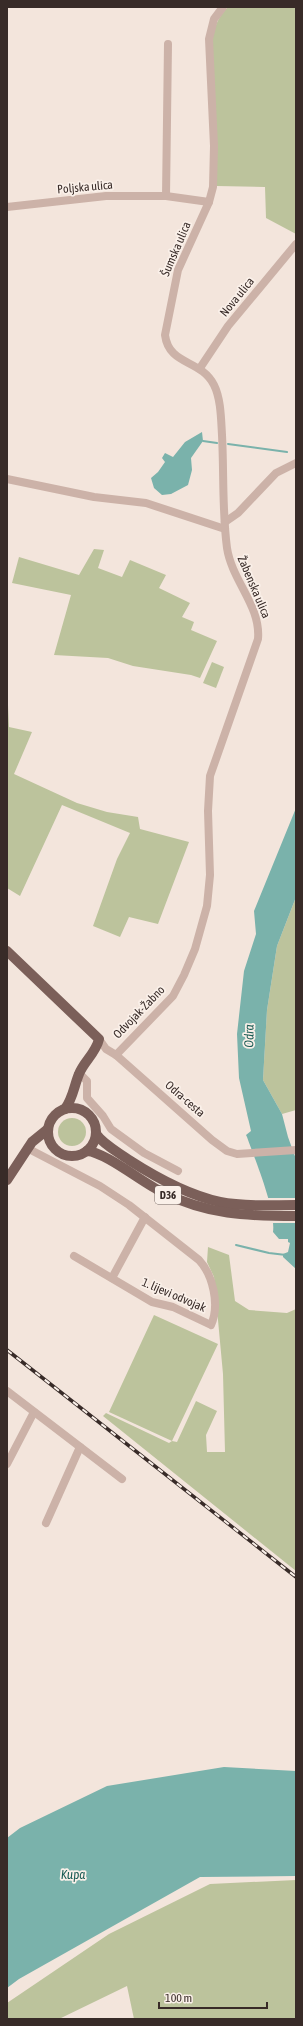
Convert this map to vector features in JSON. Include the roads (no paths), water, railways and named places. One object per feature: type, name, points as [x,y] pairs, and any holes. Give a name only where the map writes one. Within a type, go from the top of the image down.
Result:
[{"type":"main road","name":"Odra-cesta","points":[[7,951],[99,1039]]},
{"type":"main road","points":[[65,1109],[76,1086],[79,1073],[96,1048],[99,1039]]},
{"type":"main road","name":"D36","points":[[76,1086],[80,1102],[95,1124],[96,1134],[106,1144],[167,1182],[210,1200],[254,1205],[296,1205]]},
{"type":"main road","points":[[7,1180],[28,1147],[48,1129],[55,1115],[65,1109],[74,1108],[87,1113]]},
{"type":"main road","points":[[48,1129],[52,1145]]},
{"type":"main road","points":[[28,1147],[44,1142],[52,1145],[61,1153],[72,1156],[87,1150],[94,1143],[96,1134]]},
{"type":"main road","name":"D36","points":[[87,1150],[100,1154],[155,1188],[189,1204],[238,1215],[296,1216]]},
{"type":"street","name":"Šumska ulica","points":[[223,7],[214,19],[209,39],[214,146],[213,187],[209,202],[178,270],[166,335],[167,345],[175,356],[200,368],[209,377],[217,395],[221,420],[225,526]]},
{"type":"street","points":[[166,196],[168,44]]},
{"type":"street","name":"Poljska ulica","points":[[7,207],[106,196],[166,196],[209,202]]},
{"type":"street","name":"Nova ulica","points":[[200,368],[228,326],[296,244]]},
{"type":"street","points":[[7,480],[94,497],[146,503],[225,526],[276,473],[296,463]]},
{"type":"street","name":"Žabenska ulica","points":[[210,846],[208,812],[210,776],[255,650],[258,629],[257,619],[233,569],[228,553],[225,526]]},
{"type":"street","name":"Odvojak-Žabno","points":[[116,1055],[165,1005],[179,987],[195,948],[207,906],[210,875],[210,846]]},
{"type":"street","name":"Odra-cesta","points":[[99,1039],[109,1045],[116,1055],[212,1140],[227,1151],[241,1154],[296,1150]]},
{"type":"street","points":[[79,1073],[87,1081],[87,1098],[103,1116],[110,1129],[144,1153],[178,1171]]},
{"type":"street","name":"1. lijevi odvojak","points":[[28,1147],[100,1186],[145,1217],[207,1268],[211,1280],[215,1311],[211,1324],[173,1307],[152,1302],[74,1256]]},
{"type":"street","points":[[112,1278],[145,1217]]},
{"type":"street","points":[[7,1391],[122,1479]]},
{"type":"street","points":[[7,1464],[34,1412]]},
{"type":"street","points":[[46,1523],[80,1447]]},
{"type":"water","points":[[202,432],[203,441],[191,458],[192,470],[188,485],[171,494],[162,495],[154,488],[151,478],[158,472],[165,462],[162,458],[165,453],[173,457],[185,442]]},
{"type":"water","name":"Odra","points":[[296,808],[296,897],[277,946],[267,1010],[263,1080],[282,1114],[296,1159],[296,1269],[283,1257],[283,1254],[288,1252],[290,1243],[288,1242],[288,1239],[279,1239],[273,1232],[273,1222],[268,1198],[260,1171],[246,1135],[251,1131],[239,1078],[237,1034],[244,971],[256,934],[254,911]]},
{"type":"water","name":"Kupa","points":[[224,1767],[296,1771],[296,1876],[200,1877],[19,1979],[7,1988],[7,1838],[20,1828],[107,1786]]},
{"type":"waterway","points":[[203,441],[217,443]]},
{"type":"waterway","points":[[228,444],[287,452]]},
{"type":"waterway","points":[[236,1245],[269,1253],[286,1255]]},
{"type":"railway","points":[[7,1350],[296,1577]]}]
